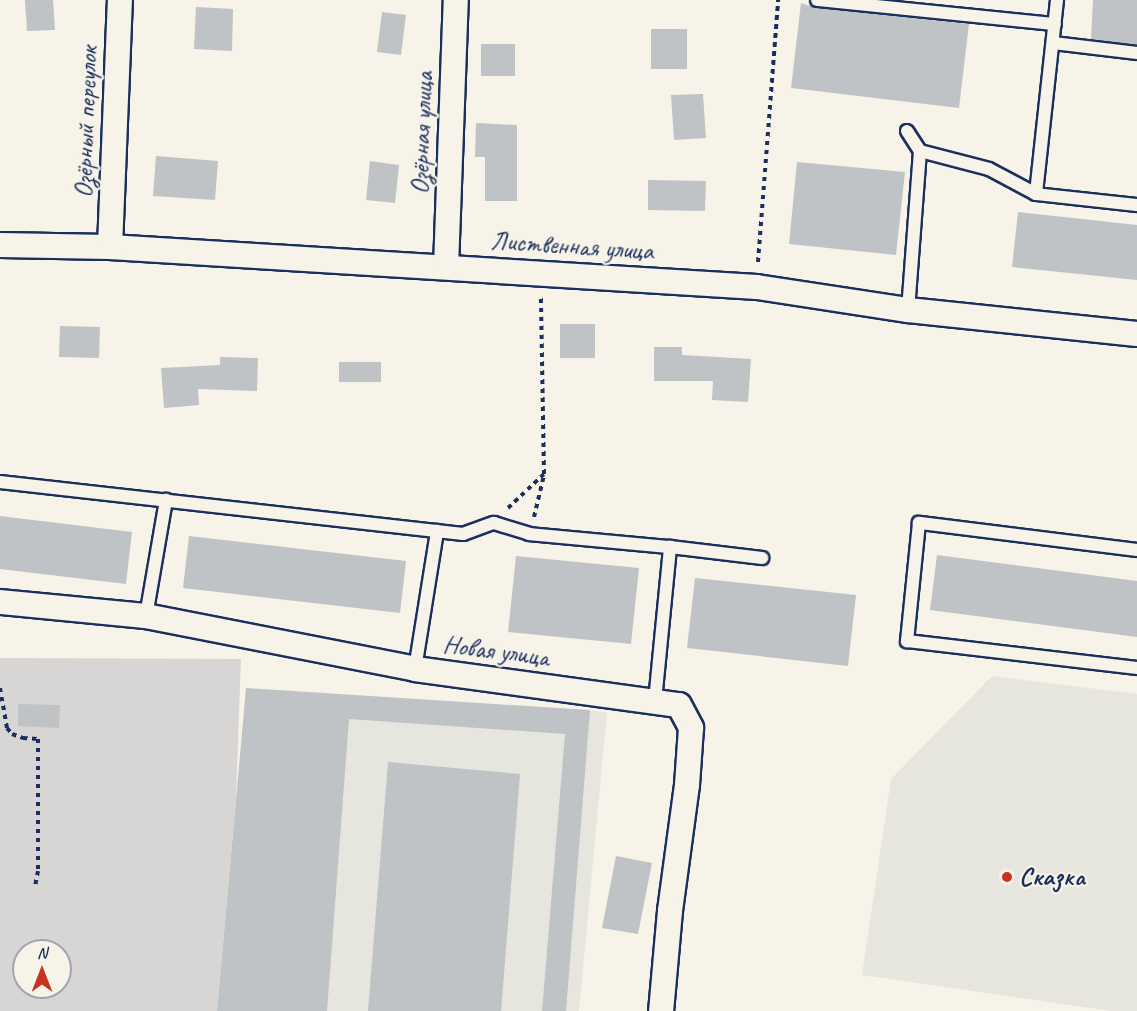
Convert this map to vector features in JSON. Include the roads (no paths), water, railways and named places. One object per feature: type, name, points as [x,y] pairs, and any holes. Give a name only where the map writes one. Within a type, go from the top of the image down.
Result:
[{"type":"street","name":"Озёрный переулок","points":[[110,247],[120,0]]},
{"type":"street","name":"Озёрная улица","points":[[446,267],[456,0]]},
{"type":"street","name":"Лиственная улица","points":[[0,245],[110,247],[757,287],[908,310],[1137,334]]},
{"type":"street","name":"Новая улица","points":[[0,602],[146,616],[415,669],[679,705],[691,728],[687,785],[670,911],[661,1011]]},
{"type":"lane","points":[[817,0],[1055,24]]},
{"type":"lane","points":[[1036,194],[1057,0]]},
{"type":"lane","points":[[1053,43],[1137,53]]},
{"type":"lane","points":[[907,131],[920,151],[908,310]]},
{"type":"lane","points":[[920,151],[989,169],[1036,194],[1137,205]]},
{"type":"lane","points":[[0,482],[463,534],[494,523],[529,534],[762,558]]},
{"type":"lane","points":[[146,616],[166,500]]},
{"type":"lane","points":[[1137,550],[920,523],[907,641],[1137,668]]},
{"type":"lane","points":[[415,669],[437,531]]},
{"type":"lane","points":[[655,701],[670,547]]},
{"type":"place","name":"Сказка","points":[[1007,877]]}]
